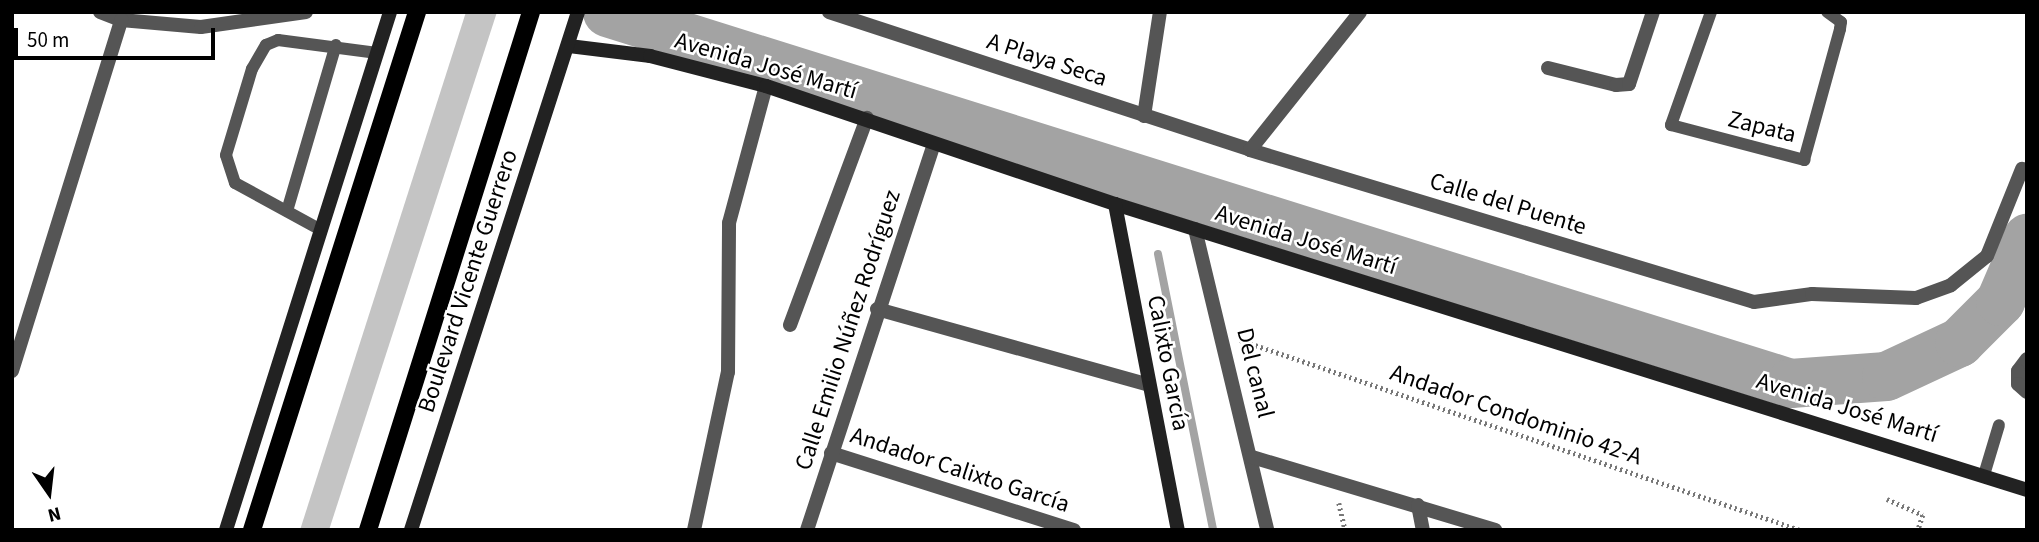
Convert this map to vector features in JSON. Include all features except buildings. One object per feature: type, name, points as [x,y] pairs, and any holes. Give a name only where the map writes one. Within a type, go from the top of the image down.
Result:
[{"type":"main road","points":[[226,530],[390,12]]},
{"type":"main road","points":[[252,530],[417,12]]},
{"type":"main road","points":[[368,530],[531,12]]},
{"type":"main road","name":"Boulevard Vicente Guerrero","points":[[411,530],[579,12]]},
{"type":"main road","name":"Avenida José Martí","points":[[569,46],[650,56],[766,86],[1115,204],[2027,490]]},
{"type":"main road","name":"Calixto García","points":[[1115,204],[1178,530]]},
{"type":"street","points":[[100,12],[121,20],[201,27],[306,12]]},
{"type":"street","name":"A Playa Seca","points":[[829,12],[847,15],[1250,150]]},
{"type":"street","points":[[1144,116],[1160,12]]},
{"type":"street","points":[[1250,150],[1360,12]]},
{"type":"street","points":[[1548,68],[1616,85],[1629,84],[1653,12]]},
{"type":"street","points":[[12,370],[121,20]]},
{"type":"street","points":[[694,530],[728,372],[729,223],[766,86]]},
{"type":"street","points":[[790,325],[867,118]]},
{"type":"street","name":"Calle Emilio Núñez Rodríguez","points":[[807,530],[877,309],[934,144]]},
{"type":"street","name":"Calle del Puente","points":[[1250,150],[1754,302],[1812,294],[1916,298],[1951,285],[1987,256],[2022,169]]},
{"type":"street","name":"Del canal","points":[[1195,229],[1252,457],[1267,530]]},
{"type":"street","points":[[877,309],[1149,386]]},
{"type":"street","points":[[2027,359],[2018,370],[2018,384],[2027,392]]},
{"type":"street","name":"Andador Calixto García","points":[[831,453],[1039,525],[1074,530]]},
{"type":"street","points":[[1252,457],[1495,530]]},
{"type":"street","points":[[1418,505],[1423,530]]},
{"type":"lane","name":"Zapata","points":[[1711,12],[1672,113],[1671,125],[1804,160],[1840,29],[1841,22],[1827,12]]},
{"type":"lane","points":[[321,230],[235,183],[226,155],[252,69],[266,45],[292,40],[377,53]]},
{"type":"lane","points":[[286,211],[336,45]]},
{"type":"lane","points":[[1984,475],[1999,425]]},
{"type":"path","name":"Andador Condominio 42-A","points":[[1221,333],[1800,530]]},
{"type":"path","points":[[1887,499],[1923,515],[1918,530]]},
{"type":"waterway","points":[[607,12],[1790,383],[1886,376],[1959,342],[2000,301],[2027,238]]},
{"type":"waterway","points":[[1146,179],[1148,186]]},
{"type":"waterway","points":[[1158,254],[1213,530]]}]
